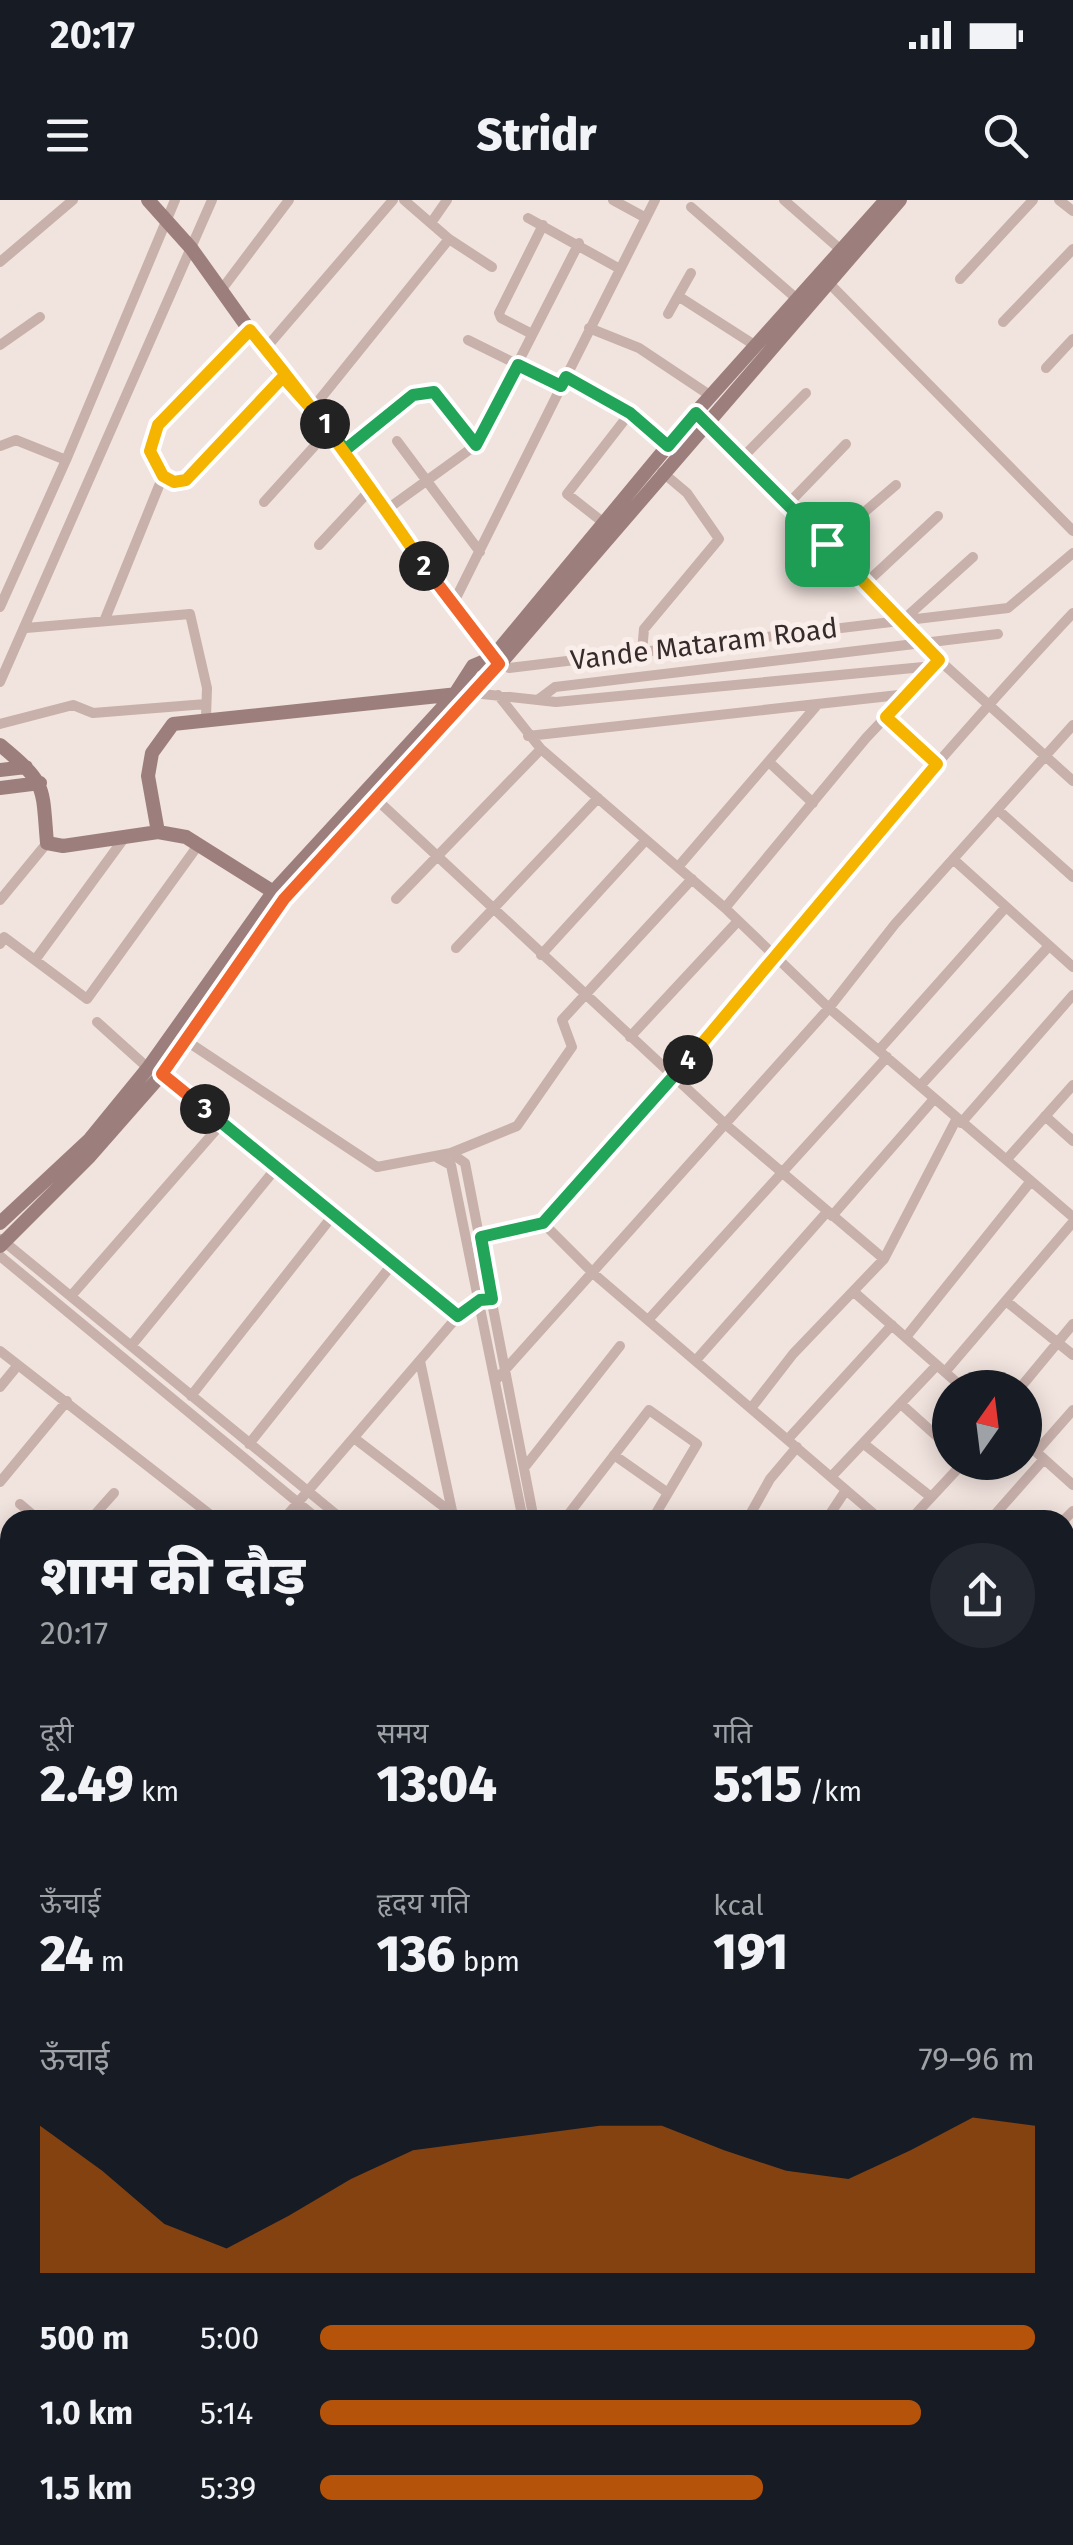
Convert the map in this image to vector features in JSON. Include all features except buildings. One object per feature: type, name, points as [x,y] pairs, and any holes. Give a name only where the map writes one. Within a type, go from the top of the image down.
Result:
[{"type":"main road","points":[[148,200],[222,289],[283,377],[345,450],[495,661]]},
{"type":"main road","points":[[1,1246],[90,1156],[279,895],[455,694],[473,666],[495,661],[662,472],[711,396],[797,299],[824,278],[841,250],[888,203]]},
{"type":"main road","points":[[0,1223],[90,1139],[185,1040],[279,895],[376,800],[474,693],[495,661],[668,446],[700,417],[888,203]]},
{"type":"main road","name":"Vande Mataram Road","points":[[158,832],[148,788],[150,764],[152,753],[173,724],[206,711],[474,693]]},
{"type":"main road","points":[[0,744],[40,783],[47,843],[63,846],[158,832],[186,836],[279,895]]},
{"type":"main road","points":[[0,770],[26,767]]},
{"type":"main road","points":[[0,788],[40,783]]},
{"type":"street","points":[[0,262],[74,200]]},
{"type":"street","points":[[0,607],[175,200]]},
{"type":"street","points":[[0,682],[212,200]]},
{"type":"street","points":[[222,289],[289,200]]},
{"type":"street","points":[[266,349],[394,200]]},
{"type":"street","points":[[404,200],[449,239],[492,267]]},
{"type":"street","points":[[431,223],[447,200]]},
{"type":"street","points":[[613,200],[646,218]]},
{"type":"street","points":[[453,604],[656,200]]},
{"type":"street","points":[[784,200],[841,250]]},
{"type":"street","points":[[960,279],[1033,200]]},
{"type":"street","points":[[1059,200],[1073,211]]},
{"type":"street","points":[[691,207],[797,299]]},
{"type":"street","points":[[528,218],[620,269]]},
{"type":"street","points":[[532,334],[500,318],[499,312],[544,225]]},
{"type":"street","points":[[312,408],[449,239]]},
{"type":"street","points":[[386,510],[476,445],[579,243]]},
{"type":"street","points":[[1003,322],[1073,249]]},
{"type":"street","points":[[668,314],[691,273]]},
{"type":"street","points":[[824,278],[1073,531]]},
{"type":"street","points":[[678,296],[756,346]]},
{"type":"street","points":[[0,346],[40,316]]},
{"type":"street","points":[[589,328],[658,359],[711,396]]},
{"type":"street","points":[[250,330],[153,432],[150,451],[163,476],[174,482],[186,480],[283,377]]},
{"type":"street","points":[[1046,368],[1073,339]]},
{"type":"street","points":[[468,340],[630,413],[668,446]]},
{"type":"street","points":[[345,450],[413,395],[434,392],[476,445]]},
{"type":"street","points":[[742,458],[806,392]]},
{"type":"street","points":[[604,523],[567,494],[630,413]]},
{"type":"street","points":[[700,417],[866,584],[936,663],[1073,781]]},
{"type":"street","points":[[264,502],[329,430]]},
{"type":"street","points":[[0,446],[16,440],[66,460]]},
{"type":"street","points":[[397,441],[480,552]]},
{"type":"street","points":[[788,504],[846,444]]},
{"type":"street","points":[[642,652],[644,629],[719,540],[687,493],[662,472]]},
{"type":"street","points":[[105,619],[163,476]]},
{"type":"street","points":[[827,544],[896,485]]},
{"type":"street","points":[[319,545],[371,489]]},
{"type":"street","points":[[866,584],[938,516]]},
{"type":"street","points":[[495,661],[510,668],[1008,608],[1073,553]]},
{"type":"street","points":[[901,622],[973,557]]},
{"type":"street","points":[[481,1237],[543,1223],[674,1077],[937,764],[1073,613]]},
{"type":"street","points":[[0,724],[73,706],[93,713],[206,711],[207,688],[190,614],[26,628]]},
{"type":"street","name":"Vande Mataram Road","points":[[540,698],[554,687],[998,634]]},
{"type":"street","points":[[726,908],[936,663]]},
{"type":"street","name":"Vande Mataram Road","points":[[474,693],[556,702],[661,696],[936,663]]},
{"type":"street","points":[[528,736],[908,694]]},
{"type":"street","points":[[498,695],[541,749],[726,908],[828,1008],[1073,1220],[1006,1301],[831,1477]]},
{"type":"street","points":[[678,867],[818,704]]},
{"type":"street","points":[[886,717],[937,764]]},
{"type":"street","points":[[501,1376],[1073,725]]},
{"type":"street","points":[[396,898],[541,749]]},
{"type":"street","points":[[770,762],[813,803]]},
{"type":"street","points":[[456,948],[598,798]]},
{"type":"street","points":[[376,800],[725,1124],[884,1259]]},
{"type":"street","points":[[998,810],[1073,878]]},
{"type":"street","points":[[35,960],[125,836]]},
{"type":"street","points":[[541,955],[645,841]]},
{"type":"street","points":[[0,900],[47,843]]},
{"type":"street","points":[[1,939],[86,999],[199,844]]},
{"type":"street","points":[[953,860],[1073,967]]},
{"type":"street","points":[[185,1040],[377,1167],[438,1158],[509,1131],[522,1121],[572,1047],[562,1020],[692,879]]},
{"type":"street","points":[[649,1320],[883,1054],[1006,907]]},
{"type":"street","points":[[630,1036],[738,921]]},
{"type":"street","points":[[920,1086],[1048,947]]},
{"type":"street","points":[[752,1406],[793,1354],[884,1259],[959,1121],[1073,995]]},
{"type":"street","points":[[97,1022],[458,1316]]},
{"type":"street","points":[[1006,1159],[1073,1084]]},
{"type":"street","points":[[697,1359],[934,1099]]},
{"type":"street","points":[[1044,1116],[1073,1141]]},
{"type":"street","points":[[71,1296],[222,1122]]},
{"type":"street","points":[[450,1153],[466,1162],[481,1237],[486,1299]]},
{"type":"street","points":[[438,1158],[452,1166],[486,1299],[521,1510]]},
{"type":"street","points":[[131,1346],[276,1167]]},
{"type":"street","points":[[906,1338],[1031,1182]]},
{"type":"street","points":[[192,1396],[334,1214]]},
{"type":"street","points":[[543,1223],[594,1274],[869,1510]]},
{"type":"street","points":[[1,1246],[71,1296],[330,1510]]},
{"type":"street","points":[[1,1246],[307,1510]]},
{"type":"street","points":[[250,1444],[394,1262]]},
{"type":"street","points":[[854,1292],[941,1368]]},
{"type":"street","points":[[292,1510],[458,1316],[486,1299]]},
{"type":"street","points":[[1006,1301],[1073,1355]]},
{"type":"street","points":[[1035,1370],[1073,1324]]},
{"type":"street","points":[[753,1510],[793,1443],[892,1326]]},
{"type":"street","points":[[524,1468],[620,1346]]},
{"type":"street","points":[[0,1351],[204,1510]]},
{"type":"street","points":[[420,1361],[452,1510]]},
{"type":"street","points":[[0,1387],[18,1364]]},
{"type":"street","points":[[501,1376],[532,1510]]},
{"type":"street","points":[[0,1482],[67,1402]]},
{"type":"street","points":[[901,1404],[932,1432]]},
{"type":"street","points":[[572,1510],[649,1410],[698,1444],[658,1510]]},
{"type":"street","points":[[1042,1453],[1073,1410]]},
{"type":"street","points":[[354,1438],[445,1510]]},
{"type":"street","points":[[864,1444],[931,1497]]},
{"type":"street","points":[[614,1455],[668,1493]]},
{"type":"street","points":[[1042,1458],[1073,1485]]},
{"type":"street","points":[[919,1510],[947,1480]]},
{"type":"street","points":[[998,1510],[1021,1480]]},
{"type":"street","points":[[833,1510],[846,1490]]},
{"type":"street","points":[[99,1510],[114,1493]]},
{"type":"street","points":[[20,1504],[27,1510]]},
{"type":"route","points":[[827,544],[696,413],[668,446],[630,413],[566,377],[561,386],[518,365],[476,445],[434,392],[413,395],[345,450],[283,377],[186,480],[174,482],[163,476],[150,451],[153,432],[250,330],[283,377],[312,408],[345,450],[425,568],[499,664],[284,899],[162,1074],[458,1316],[480,1300],[492,1299],[481,1237],[543,1223],[674,1077],[937,764],[886,717],[939,660],[827,544]]}]
